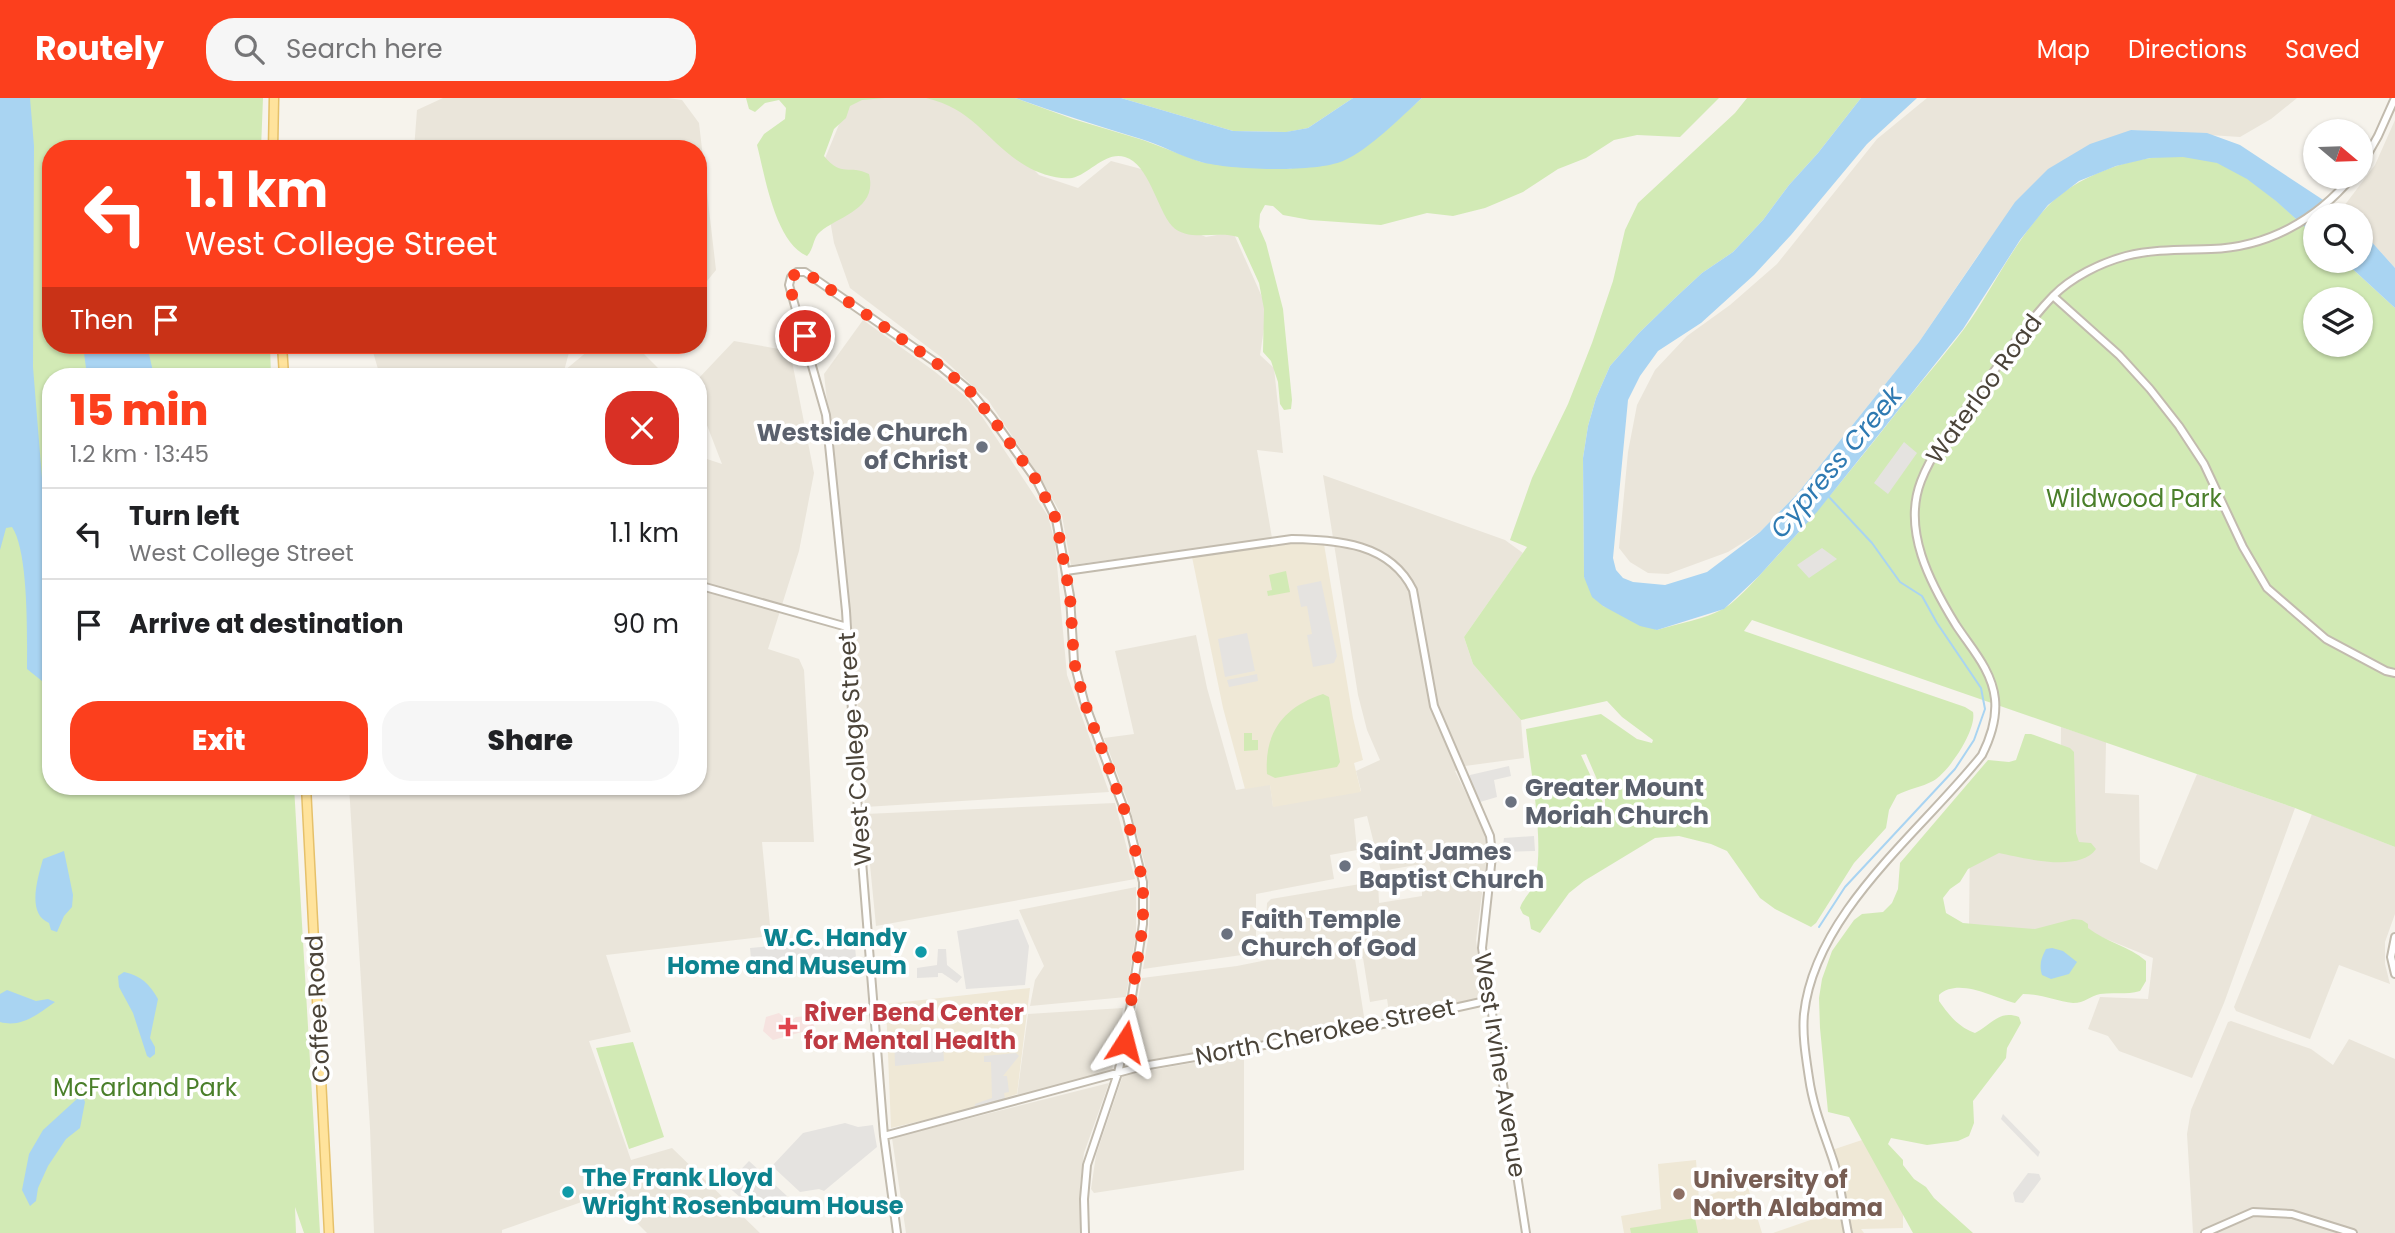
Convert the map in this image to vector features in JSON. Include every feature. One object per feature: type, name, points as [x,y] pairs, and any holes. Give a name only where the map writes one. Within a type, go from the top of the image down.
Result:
[{"type":"main road","points":[[273,140],[274,98]]},
{"type":"main road","name":"Coffee Road","points":[[306,795],[329,1233]]},
{"type":"street","points":[[2373,145],[2395,98]]},
{"type":"street","name":"Waterloo Road","points":[[1845,1230],[1833,1161],[1820,1126],[1810,1081],[1804,1016],[1812,978],[1827,941],[1847,910],[1982,755],[1991,737],[1995,718],[1991,680],[1933,585],[1917,541],[1913,505],[1928,463],[2021,335],[2053,296],[2080,275],[2125,257],[2168,249],[2214,249],[2259,241],[2313,215],[2342,189]]},
{"type":"street","name":"West College Street","points":[[895,1231],[884,1136],[858,811],[847,627],[826,415],[789,285],[791,277],[797,272],[805,272],[935,362],[969,390],[1037,481],[1051,507],[1056,519],[1066,571]]},
{"type":"street","points":[[2053,296],[2119,355],[2179,426],[2204,464],[2243,547],[2267,588],[2326,639],[2386,671],[2395,673]]},
{"type":"street","name":"West Irvine Avenue","points":[[1066,571],[1292,539],[1329,540],[1381,555],[1399,567],[1413,590],[1434,706],[1490,836],[1492,856],[1482,948],[1526,1233]]},
{"type":"street","points":[[1066,571],[1074,662],[1084,701],[1127,817],[1143,882],[1143,924],[1139,957],[1118,1073],[1087,1165],[1085,1233]]},
{"type":"street","points":[[707,588],[847,627]]},
{"type":"street","points":[[2395,937],[2391,957],[2395,974]]},
{"type":"street","name":"North Cherokee Street","points":[[884,1136],[1155,1064],[1369,1027],[1490,1000]]},
{"type":"street","points":[[2205,1233],[2253,1212],[2292,1214],[2353,1233]]},
{"type":"street","points":[[1845,1230],[1854,1233]]},
{"type":"shaded area","points":[[443,98],[668,98],[682,100],[699,123],[701,140],[415,140],[417,110]]},
{"type":"shaded area","points":[[850,98],[941,98],[989,123],[1039,175],[1078,188],[1111,161],[1164,175],[1180,226],[1206,237],[1233,232],[1267,308],[1260,355],[1274,368],[1283,453],[1257,450],[1272,538],[1071,565],[1062,516],[1043,482],[988,400],[941,357],[850,288],[834,243],[821,168]]},
{"type":"shaded area","points":[[1927,98],[2297,98],[2271,119],[2240,137],[2131,130],[1981,251],[1919,342],[1798,493],[1760,532],[1728,552],[1668,574],[1648,573],[1630,562],[1619,548],[1628,452],[1637,405],[1655,370],[1687,336],[1730,305],[1777,264],[1877,139]]},
{"type":"shaded area","points":[[2395,120],[2395,268],[2373,243],[2373,203],[2346,203],[2357,189],[2373,189],[2375,165]]},
{"type":"shaded area","points":[[707,192],[716,270],[707,281]]},
{"type":"shaded area","points":[[863,320],[965,396],[983,418],[1048,516],[1055,543],[1067,675],[1109,792],[865,807],[851,617],[824,374]]},
{"type":"shaded area","points":[[734,341],[790,351],[814,473],[799,551],[768,649],[799,659],[804,670],[814,842],[762,842],[771,936],[606,955],[631,1032],[589,1041],[631,1160],[672,1148],[760,1233],[647,1233],[607,1193],[502,1230],[502,1233],[374,1233],[350,795],[707,795],[707,459],[722,464],[707,425],[707,370]]},
{"type":"shaded area","points":[[374,354],[569,354],[565,368],[378,368]]},
{"type":"shaded area","points":[[584,354],[644,354],[658,368],[568,368]]},
{"type":"shaded area","points":[[1904,442],[1917,453],[1888,494],[1874,483]]},
{"type":"shaded area","points":[[1323,475],[1505,540],[1523,553],[1464,637],[1473,664],[1521,720],[1524,758],[1465,766],[1455,771],[1484,830],[1487,855],[1476,940],[1483,992],[1480,998],[1390,1019],[1387,999],[1370,1002],[1363,958],[1355,959],[1365,1023],[1126,1064],[1142,978],[1237,966],[1331,947],[1330,940],[1265,951],[1267,903],[1271,899],[1378,881],[1379,903],[1422,896],[1422,864],[1381,871],[1367,816],[1354,819],[1357,850],[1330,855],[1334,879],[1256,894],[1256,953],[1143,969],[1149,933],[1150,894],[1129,805],[1104,738],[1134,734],[1115,651],[1196,635],[1207,688],[1236,790],[1270,784],[1273,806],[1361,791],[1356,771],[1380,760],[1367,730],[1358,695]]},
{"type":"shaded area","points":[[1293,543],[1324,544],[1353,718],[1363,760],[1354,763],[1361,792],[1273,807],[1270,785],[1245,789],[1223,708],[1192,557]]},
{"type":"shaded area","points":[[1822,548],[1837,559],[1809,578],[1797,565]]},
{"type":"shaded area","points":[[1321,581],[1337,656],[1334,663],[1313,667],[1307,635],[1312,634],[1307,606],[1301,607],[1297,586]]},
{"type":"shaded area","points":[[1247,633],[1255,671],[1225,677],[1218,639]]},
{"type":"shaded area","points":[[1257,674],[1258,681],[1229,687],[1227,680]]},
{"type":"shaded area","points":[[2061,727],[2106,742],[2105,793],[2139,795],[2140,862],[2157,870],[2197,774],[2295,808],[2224,1003],[2192,1078],[2119,1051],[2108,1036],[2088,1029],[2100,997],[2148,999],[2153,958],[2084,930],[1969,928],[1970,836],[2060,838]]},
{"type":"shaded area","points":[[1509,766],[1511,776],[1494,780],[1497,797],[1480,802],[1470,775]]},
{"type":"shaded area","points":[[1115,803],[1135,879],[876,926],[865,814]]},
{"type":"shaded area","points":[[2312,814],[2395,847],[2395,914],[2385,942],[2385,964],[2390,984],[2339,965],[2310,1039],[2236,1011],[2234,1007]]},
{"type":"shaded area","points":[[1534,836],[1535,851],[1502,852],[1504,838]]},
{"type":"shaded area","points":[[1136,887],[1136,933],[1126,997],[1030,1006],[1035,980],[1044,966],[1019,910]]},
{"type":"shaded area","points":[[1018,919],[1029,946],[1025,985],[966,989],[957,931]]},
{"type":"shaded area","points":[[854,937],[857,967],[753,978],[750,948],[792,944],[796,949],[803,943],[809,942],[810,947],[814,941]]},
{"type":"shaded area","points":[[938,949],[946,949],[947,965],[962,977],[957,983],[942,973],[938,973],[938,977],[917,978],[917,968],[937,965]]},
{"type":"shaded area","points":[[1030,988],[1017,1094],[972,1109],[891,1128],[886,1004]]},
{"type":"shaded area","points":[[1123,1008],[1112,1071],[1017,1096],[1028,1014]]},
{"type":"shaded area","name":"River Bend Center for Mental Health","points":[[779,1013],[789,1022],[796,1017],[808,1016],[815,1022],[813,1029],[773,1040],[763,1031],[766,1017]]},
{"type":"shaded area","points":[[2228,1022],[2311,1049],[2333,1065],[2349,1039],[2395,1059],[2395,1233],[2193,1233],[2187,1134],[2191,1110]]},
{"type":"shaded area","points":[[942,1028],[944,1061],[895,1066],[894,1033]]},
{"type":"shaded area","points":[[1016,1053],[1019,1056],[1003,1076],[1007,1076],[1009,1092],[1004,1093],[1005,1099],[974,1109],[975,1104],[992,1098],[991,1062],[984,1062],[984,1056]]},
{"type":"shaded area","points":[[1244,1054],[1244,1170],[1094,1193],[1091,1189],[1096,1155],[1123,1075]]},
{"type":"shaded area","points":[[1109,1083],[1084,1153],[1080,1186],[1080,1233],[906,1233],[892,1138]]},
{"type":"shaded area","points":[[2003,1114],[2040,1152],[2038,1157],[2001,1119]]},
{"type":"shaded area","points":[[845,1123],[858,1127],[873,1125],[877,1147],[824,1191],[819,1189],[800,1192],[772,1166],[803,1133]]},
{"type":"shaded area","name":"University of North Alabama","points":[[1868,1138],[1903,1205],[1903,1228],[1861,1229],[1864,1233],[1773,1233],[1848,1207],[1832,1150]]},
{"type":"shaded area","name":"University of North Alabama","points":[[1696,1160],[1699,1199],[1746,1181],[1762,1233],[1624,1233],[1621,1216],[1661,1209],[1658,1164]]},
{"type":"shaded area","points":[[749,1161],[787,1196],[764,1218],[726,1185]]},
{"type":"shaded area","points":[[2028,1173],[2039,1174],[2041,1179],[2023,1203],[2015,1202],[2013,1193]]},
{"type":"green space","name":"McFarland Park","points":[[0,98],[263,98],[261,140],[42,140],[42,354],[270,354],[271,368],[42,368],[42,795],[295,795],[320,1233],[304,1233],[295,1207],[296,1233],[0,1233]]},
{"type":"green space","points":[[746,98],[885,98],[862,100],[850,106],[846,118],[834,129],[824,156],[841,169],[869,174],[868,196],[855,210],[818,234],[807,256],[796,248],[779,223],[757,145],[764,134],[785,119],[786,108],[779,100],[765,103],[755,112],[749,109]]},
{"type":"green space","points":[[926,98],[1015,98],[1201,162],[1290,169],[1395,122],[1422,98],[1719,98],[1680,137],[1637,135],[1614,140],[1586,158],[1558,169],[1523,192],[1485,208],[1453,216],[1427,213],[1381,225],[1310,220],[1283,215],[1273,206],[1265,205],[1260,214],[1259,227],[1266,243],[1283,309],[1292,400],[1291,409],[1284,410],[1280,404],[1278,382],[1271,361],[1263,352],[1264,309],[1259,283],[1238,237],[1194,235],[1179,231],[1167,218],[1140,168],[1125,157],[1111,157],[1072,178],[1048,175],[1031,169],[1013,157],[957,110]]},
{"type":"green space","points":[[1121,98],[1353,98],[1308,128],[1287,132],[1233,131]]},
{"type":"green space","name":"Wildwood Park","points":[[1747,98],[1861,98],[1763,220],[1733,252],[1702,273],[1639,333],[1610,366],[1596,398],[1583,458],[1584,577],[1603,606],[1657,630],[1708,616],[1723,609],[1752,584],[1840,484],[1948,350],[2013,251],[2047,207],[2063,193],[2103,171],[2127,163],[2175,156],[2197,158],[2232,169],[2282,205],[2303,225],[2303,273],[2357,273],[2372,287],[2303,287],[2303,357],[2373,357],[2373,288],[2395,308],[2395,847],[2295,808],[1752,620],[1744,631],[1965,707],[1973,712],[1973,720],[1961,750],[1947,769],[1933,781],[1897,795],[1889,810],[1886,828],[1854,863],[1811,927],[1775,909],[1760,898],[1727,851],[1679,836],[1655,838],[1584,881],[1569,893],[1540,933],[1531,929],[1529,917],[1523,914],[1520,908],[1534,884],[1538,864],[1536,805],[1526,729],[1601,714],[1637,739],[1652,743],[1653,740],[1622,717],[1607,701],[1521,720],[1473,664],[1464,637],[1527,547],[1510,540],[1532,478],[1568,404],[1592,343],[1613,281],[1625,230],[1638,203],[1735,113]],"holes":[[[1586,754],[1605,798],[1605,807],[1581,755]]]},
{"type":"green space","points":[[1286,571],[1290,592],[1268,596],[1267,591],[1272,590],[1269,575]]},
{"type":"green space","points":[[1323,694],[1329,697],[1340,762],[1337,767],[1275,778],[1267,774],[1269,746],[1279,723],[1297,706]]},
{"type":"green space","points":[[1244,733],[1252,733],[1252,740],[1258,740],[1258,750],[1244,751]]},
{"type":"green space","points":[[2025,734],[2070,748],[2074,752],[2076,833],[2079,842],[2091,843],[2096,849],[2088,856],[2065,862],[1999,853],[1968,869],[1960,882],[1950,889],[1943,898],[1946,913],[1963,923],[2035,929],[2073,919],[2082,920],[2095,933],[2146,961],[2146,981],[2140,991],[2100,994],[2073,1003],[2023,994],[2015,1003],[1966,988],[1947,990],[1939,995],[1939,1001],[1954,1020],[1975,1033],[2006,1015],[2019,1017],[2021,1023],[2007,1048],[2006,1058],[1973,1101],[1974,1123],[1969,1136],[1958,1141],[1927,1145],[1891,1138],[1888,1144],[1903,1160],[1903,1165],[1914,1179],[1926,1187],[1934,1198],[1973,1233],[1913,1233],[1849,1117],[1828,1112],[1820,1028],[1819,998],[1822,979],[1832,951],[1854,920],[1862,914],[1883,912],[1892,903],[1898,889],[1900,863],[1988,760],[2016,760]]},
{"type":"green space","points":[[633,1042],[664,1137],[629,1149],[596,1048]]},
{"type":"green space","points":[[1695,1218],[1698,1233],[1631,1233],[1630,1228]]},
{"type":"water","points":[[0,98],[30,98],[34,146],[33,367],[42,478],[42,681],[27,669],[27,617],[22,555],[12,527],[6,528],[0,550]]},
{"type":"water","points":[[1015,98],[1121,98],[1233,131],[1286,132],[1308,128],[1353,98],[1422,98],[1374,141],[1343,161],[1313,167],[1272,169],[1201,162],[1148,141]]},
{"type":"water","name":"Cypress Creek","points":[[1861,98],[1917,98],[1867,144],[1754,275],[1701,323],[1658,351],[1640,376],[1628,400],[1613,558],[1616,570],[1623,578],[1633,582],[1665,585],[1707,572],[1760,532],[1798,493],[1919,342],[2015,202],[2048,169],[2090,144],[2131,130],[2207,133],[2240,145],[2328,203],[2303,203],[2303,225],[2247,179],[2217,163],[2183,157],[2150,158],[2116,166],[2079,181],[2048,205],[2020,240],[1963,329],[1817,512],[1759,576],[1724,609],[1657,630],[1640,626],[1592,597],[1584,577],[1583,458],[1596,398],[1610,366],[1639,333],[1702,273],[1733,252]]},
{"type":"water","points":[[2373,243],[2395,268],[2395,308],[2357,273],[2373,273]]},
{"type":"water","points":[[84,354],[149,354],[152,368],[86,368]]},
{"type":"water","points":[[64,851],[73,895],[72,907],[64,916],[57,932],[51,930],[49,923],[38,912],[36,894],[43,859]]},
{"type":"water","points":[[2046,949],[2063,951],[2077,962],[2069,974],[2051,979],[2042,975],[2043,955]]},
{"type":"water","points":[[124,972],[144,981],[158,999],[150,1038],[155,1054],[150,1058],[133,1013],[119,987],[118,976]]},
{"type":"water","points":[[7,990],[36,1001],[48,999],[55,1002],[23,1021],[0,1022],[0,994]]},
{"type":"water","points":[[83,1097],[85,1102],[80,1128],[66,1139],[48,1166],[38,1188],[36,1201],[30,1206],[22,1190],[29,1154],[43,1130],[78,1098]]},
{"type":"waterway","points":[[1819,927],[1845,887],[1955,769],[1974,740],[1985,709],[1981,688],[1922,596],[1900,582],[1872,543],[1829,497]]},
{"type":"place","name":"Westside Church of Christ","points":[[982,447]]},
{"type":"place","name":"Greater Mount Moriah Church","points":[[1511,802]]},
{"type":"place","name":"Saint James Baptist Church","points":[[1345,866]]},
{"type":"place","name":"Faith Temple Church of God","points":[[1227,934]]},
{"type":"place","name":"W.C. Handy Home and Museum","points":[[921,952]]},
{"type":"place","name":"River Bend Center for Mental Health","points":[[788,1027]]},
{"type":"place","name":"The Frank Lloyd Wright Rosenbaum House","points":[[568,1192]]},
{"type":"place","name":"University of North Alabama","points":[[1679,1194]]},
{"type":"route","points":[[805,336],[789,285],[791,277],[797,272],[805,272],[949,372],[969,390],[1037,481],[1051,507],[1061,539],[1070,596],[1074,662],[1084,701],[1127,817],[1143,882],[1143,924],[1125,1042]]}]
